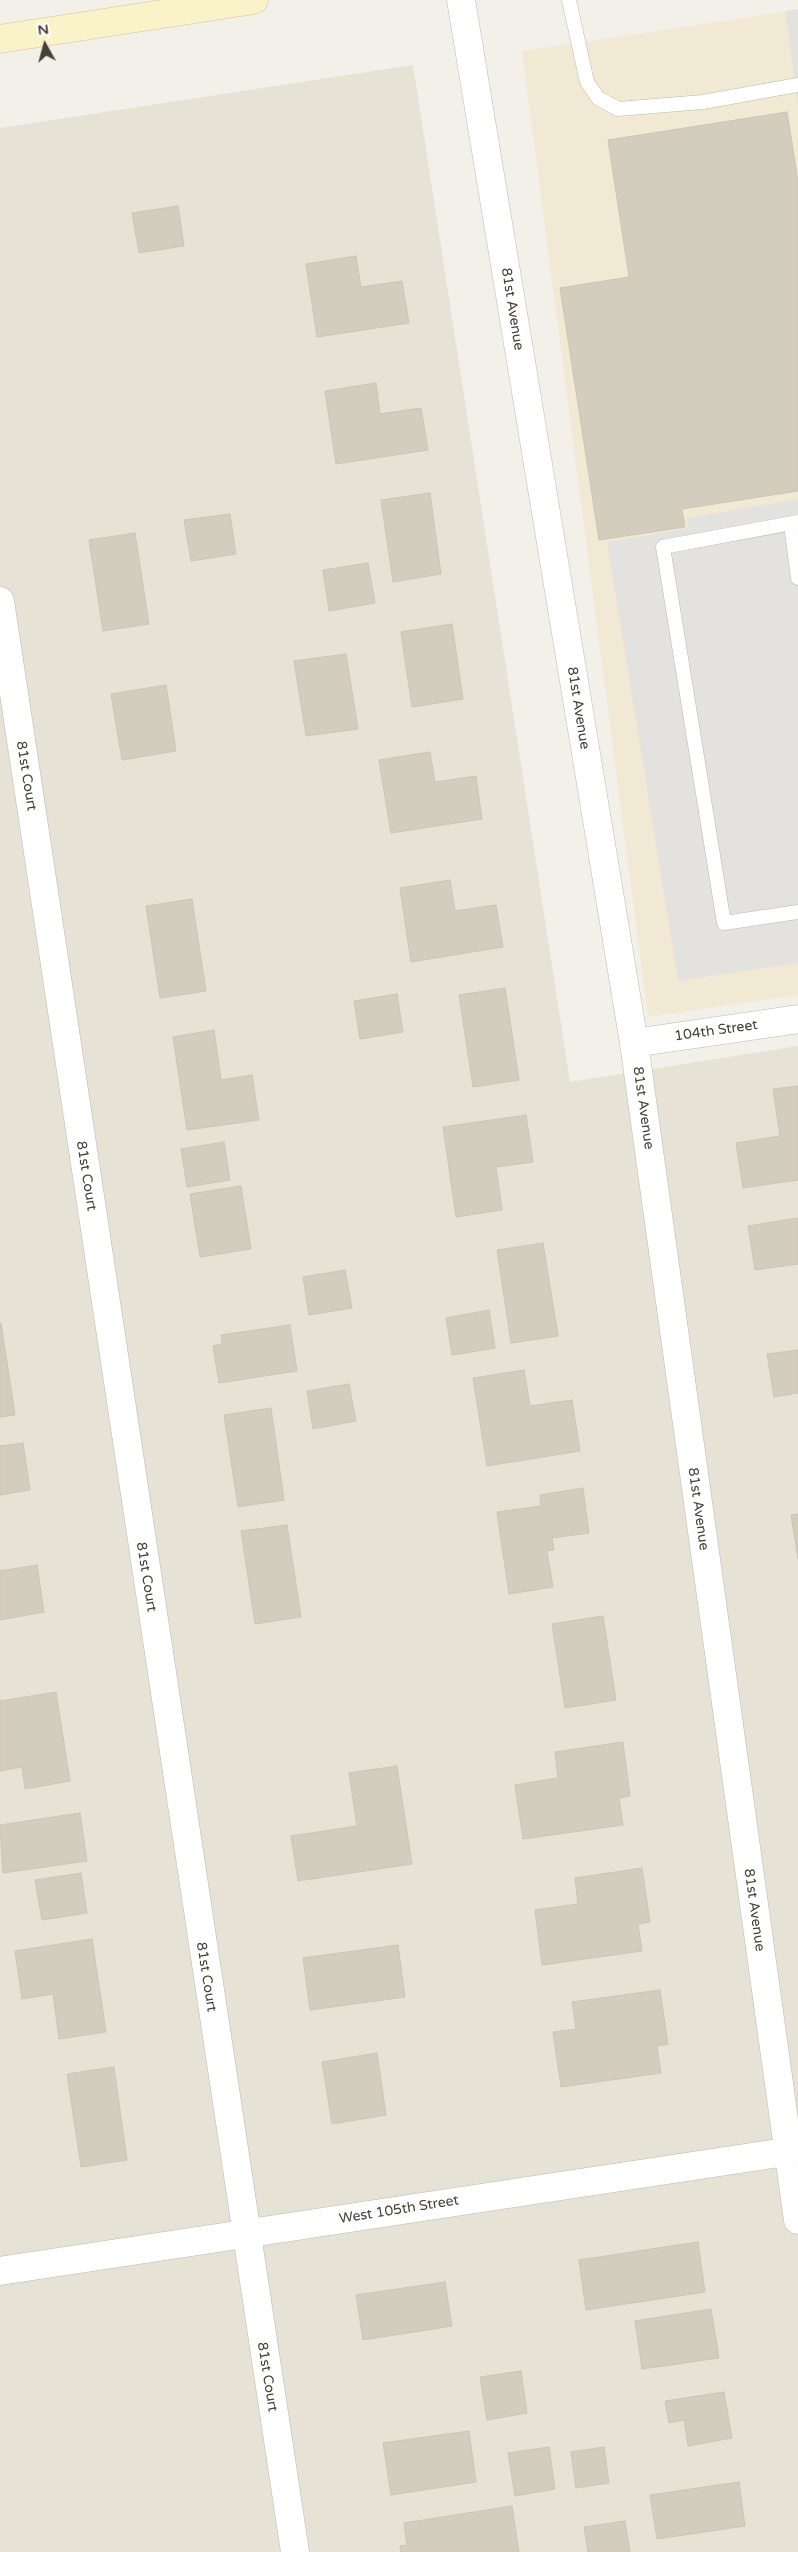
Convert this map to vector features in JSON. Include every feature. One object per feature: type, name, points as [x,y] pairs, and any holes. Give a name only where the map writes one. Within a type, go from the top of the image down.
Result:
[{"type":"street","points":[[0,39],[254,0]]},
{"type":"street","name":"81st Avenue","points":[[461,0],[634,1043],[793,2150],[798,2220]]},
{"type":"street","name":"81st Court","points":[[0,601],[245,2233],[295,2552]]},
{"type":"street","name":"104th Street","points":[[634,1043],[798,1019]]},
{"type":"street","name":"West 105th Street","points":[[0,2271],[793,2150]]},
{"type":"lane","points":[[569,0],[587,82],[598,98],[618,109],[703,102],[798,85]]},
{"type":"lane","points":[[798,578],[794,523],[663,547],[724,923],[798,912]]},
{"type":"shaded area","points":[[798,9],[798,105],[785,11]]},
{"type":"shaded area","points":[[798,10],[798,995],[648,1017],[522,51]]},
{"type":"shaded area","points":[[413,65],[570,1082],[798,1046],[798,2552],[0,2552],[0,128]]},
{"type":"shaded area","points":[[798,499],[798,963],[678,981],[607,542],[688,528],[686,518]]},
{"type":"building","points":[[787,112],[798,181],[798,491],[682,509],[685,527],[599,540],[560,288],[629,277],[608,140]]},
{"type":"building","points":[[178,206],[184,246],[139,253],[132,213]]},
{"type":"building","points":[[356,256],[361,287],[402,281],[409,323],[317,337],[306,264]]},
{"type":"building","points":[[376,383],[380,414],[421,408],[428,450],[336,464],[325,391]]},
{"type":"building","points":[[430,493],[441,574],[393,582],[381,500]]},
{"type":"building","points":[[230,514],[236,554],[191,561],[184,520]]},
{"type":"building","points":[[135,533],[149,624],[103,631],[89,540]]},
{"type":"building","points":[[368,563],[375,603],[329,611],[323,570]]},
{"type":"building","points":[[452,624],[463,699],[412,707],[401,632]]},
{"type":"building","points":[[346,654],[358,729],[306,736],[294,661]]},
{"type":"building","points":[[166,685],[176,751],[122,760],[111,694]]},
{"type":"building","points":[[430,752],[435,782],[476,776],[482,819],[391,833],[379,760]]},
{"type":"building","points":[[450,880],[455,911],[496,905],[503,947],[411,962],[400,888]]},
{"type":"building","points":[[192,899],[206,991],[160,998],[146,906]]},
{"type":"building","points":[[505,988],[519,1080],[473,1087],[459,995]]},
{"type":"building","points":[[397,994],[403,1032],[360,1039],[354,1001]]},
{"type":"building","points":[[214,1030],[221,1080],[252,1075],[259,1120],[187,1130],[173,1037]]},
{"type":"building","points":[[798,1086],[798,1180],[743,1188],[736,1143],[780,1136],[773,1089]]},
{"type":"building","points":[[526,1115],[533,1162],[496,1167],[502,1210],[456,1217],[443,1127]]},
{"type":"building","points":[[224,1142],[230,1180],[187,1187],[181,1149]]},
{"type":"building","points":[[241,1186],[251,1249],[200,1257],[190,1194]]},
{"type":"building","points":[[798,1218],[798,1264],[755,1270],[748,1226]]},
{"type":"building","points":[[543,1243],[558,1336],[511,1343],[497,1250]]},
{"type":"building","points":[[345,1270],[352,1308],[309,1315],[303,1277]]},
{"type":"building","points":[[489,1310],[495,1348],[452,1355],[446,1318]]},
{"type":"building","points":[[0,1324],[15,1415],[0,1417]]},
{"type":"building","points":[[290,1325],[297,1371],[219,1383],[213,1346],[222,1344],[221,1335]]},
{"type":"building","points":[[798,1350],[798,1393],[774,1397],[767,1354]]},
{"type":"building","points":[[524,1370],[530,1406],[572,1400],[580,1451],[487,1466],[473,1378]]},
{"type":"building","points":[[349,1384],[356,1421],[313,1429],[307,1391]]},
{"type":"building","points":[[271,1408],[284,1500],[238,1507],[224,1415]]},
{"type":"building","points":[[23,1443],[30,1490],[0,1495],[0,1446]]},
{"type":"building","points":[[583,1488],[589,1533],[552,1538],[554,1550],[547,1551],[553,1587],[509,1594],[497,1512],[541,1506],[540,1495]]},
{"type":"building","points":[[798,1514],[798,1559],[791,1515]]},
{"type":"building","points":[[287,1525],[301,1617],[255,1624],[241,1531]]},
{"type":"building","points":[[37,1565],[44,1612],[0,1620],[0,1571]]},
{"type":"building","points":[[603,1616],[616,1700],[565,1708],[552,1624]]},
{"type":"building","points":[[56,1692],[70,1781],[25,1789],[22,1767],[0,1771],[0,1701]]},
{"type":"building","points":[[623,1742],[630,1796],[619,1798],[623,1825],[523,1839],[515,1785],[558,1778],[555,1752]]},
{"type":"building","points":[[397,1766],[412,1864],[298,1881],[291,1836],[357,1826],[349,1773]]},
{"type":"building","points":[[80,1813],[87,1861],[3,1873],[0,1825]]},
{"type":"building","points":[[642,1868],[650,1922],[638,1924],[642,1951],[542,1965],[535,1910],[578,1904],[575,1878]]},
{"type":"building","points":[[81,1873],[87,1913],[42,1920],[35,1880]]},
{"type":"building","points":[[92,1939],[106,2032],[59,2039],[53,1994],[22,1999],[15,1951]]},
{"type":"building","points":[[398,1945],[405,1997],[310,2010],[303,1958]]},
{"type":"building","points":[[660,1990],[668,2044],[657,2046],[661,2073],[561,2087],[553,2032],[576,2029],[572,2002]]},
{"type":"building","points":[[377,2053],[386,2115],[332,2124],[322,2062]]},
{"type":"building","points":[[114,2067],[127,2160],[81,2167],[67,2074]]},
{"type":"building","points":[[698,2242],[705,2292],[586,2310],[579,2260]]},
{"type":"building","points":[[445,2282],[452,2326],[363,2340],[356,2295]]},
{"type":"building","points":[[711,2309],[719,2358],[642,2369],[635,2321]]},
{"type":"building","points":[[521,2371],[527,2413],[487,2420],[480,2377]]},
{"type":"building","points":[[724,2392],[732,2438],[688,2446],[684,2420],[669,2423],[665,2401]]},
{"type":"building","points":[[469,2431],[476,2482],[391,2495],[383,2443]]},
{"type":"building","points":[[549,2447],[555,2489],[515,2496],[508,2453]]},
{"type":"building","points":[[604,2447],[609,2483],[576,2488],[571,2452]]},
{"type":"building","points":[[739,2482],[745,2526],[657,2539],[650,2495]]},
{"type":"building","points":[[512,2506],[519,2552],[401,2552],[400,2546],[407,2545],[404,2523]]},
{"type":"building","points":[[625,2521],[630,2552],[588,2552],[584,2527]]}]
